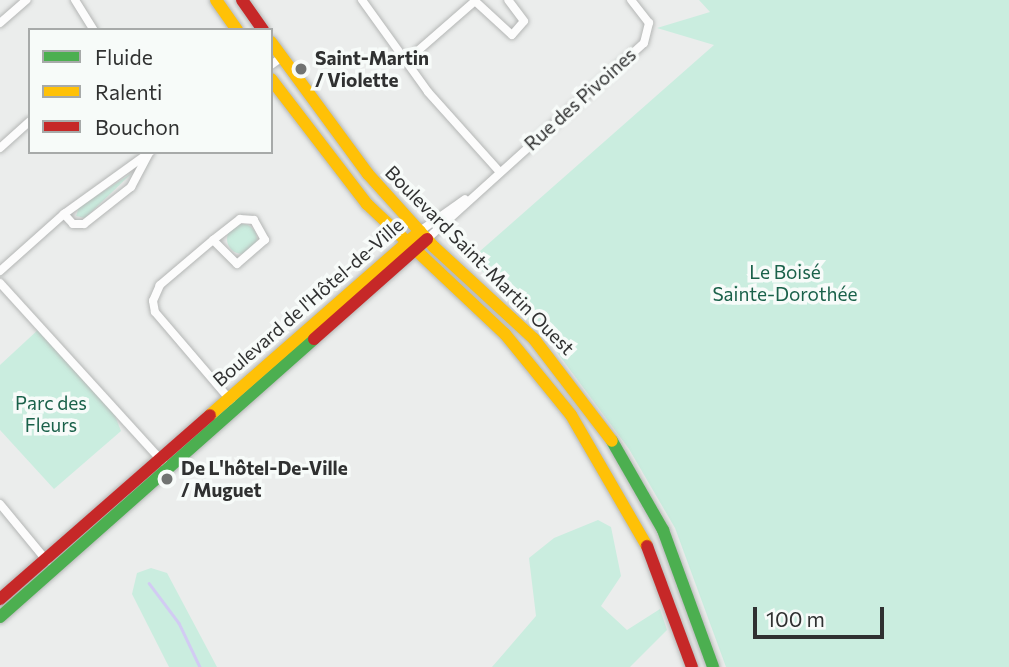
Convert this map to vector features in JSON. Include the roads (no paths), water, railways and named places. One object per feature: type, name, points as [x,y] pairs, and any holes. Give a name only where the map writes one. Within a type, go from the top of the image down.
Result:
[{"type":"street","points":[[0,23],[26,0]]},
{"type":"street","points":[[75,0],[93,28]]},
{"type":"street","points":[[216,0],[236,28]]},
{"type":"street","points":[[242,0],[262,28]]},
{"type":"street","points":[[362,0],[405,62],[499,171]]},
{"type":"street","points":[[405,62],[476,1],[512,36],[524,21],[508,0]]},
{"type":"street","name":"Rue des Pivoines","points":[[479,189],[647,39],[649,23],[631,0]]},
{"type":"street","name":"Boulevard Saint-Martin Ouest","points":[[277,61],[358,162],[423,235],[534,339],[608,433],[663,530],[713,667]]},
{"type":"street","name":"Boulevard Saint-Martin Ouest","points":[[273,82],[329,160],[406,247],[512,341],[587,437],[651,551],[692,667]]},
{"type":"street","points":[[0,148],[28,123]]},
{"type":"street","points":[[64,214],[73,224],[84,223],[131,187],[148,154]]},
{"type":"street","points":[[0,271],[64,214],[148,154]]},
{"type":"street","name":"Boulevard de l'Hôtel-de-Ville","points":[[0,617],[50,564],[406,247],[479,189]]},
{"type":"street","points":[[213,240],[237,264],[265,240],[247,218],[213,240],[160,285],[153,301],[155,312],[232,402]]},
{"type":"street","points":[[0,283],[164,463]]},
{"type":"street","points":[[0,504],[50,564]]},
{"type":"street","name":"Boulevard de l'Hôtel-de-Ville","points":[[0,599],[50,564]]},
{"type":"waterway","points":[[149,583],[179,623],[200,667]]},
{"type":"place","name":"Saint-Martin / Violette","points":[[301,69]]},
{"type":"place","name":"De L'hôtel-De-Ville / Muguet","points":[[167,479]]},
{"type":"park label","name":"Le Boisé Sainte-Dorothée","points":[[785,283]]},
{"type":"park label","name":"Parc des Fleurs","points":[[51,414]]}]
